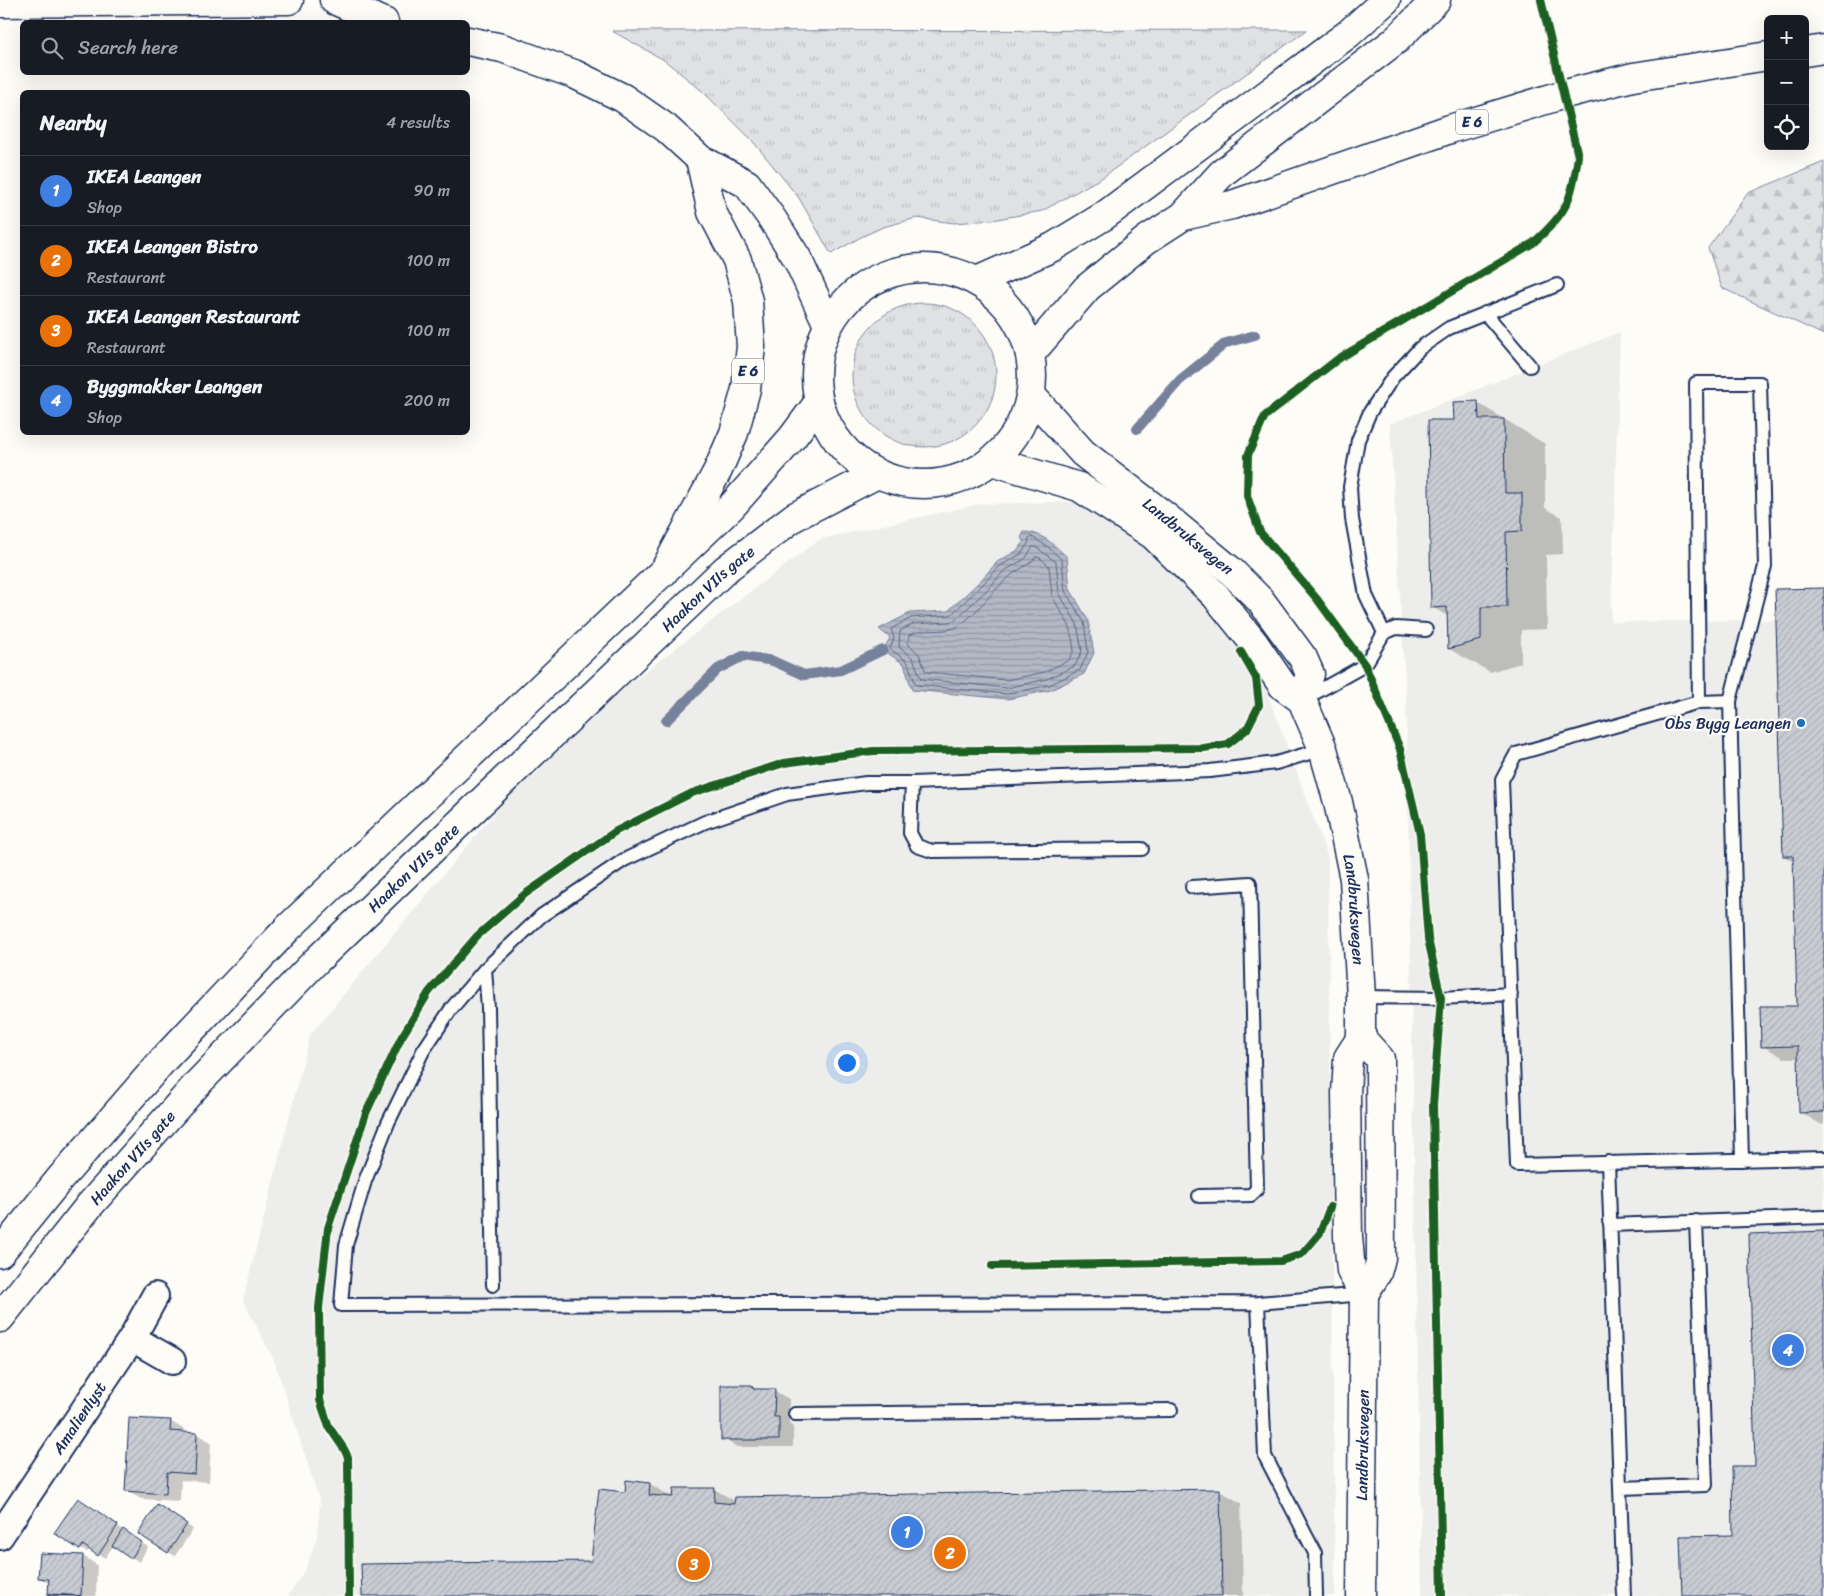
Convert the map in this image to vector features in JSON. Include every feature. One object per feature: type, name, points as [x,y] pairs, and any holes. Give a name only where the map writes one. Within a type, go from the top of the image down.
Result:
[{"type":"main road","points":[[0,3],[289,0]]},
{"type":"main road","points":[[334,0],[379,20]]},
{"type":"main road","points":[[977,281],[1053,247],[1104,216],[1348,34],[1386,0]]},
{"type":"main road","name":"E 6","points":[[1030,354],[1087,288],[1146,240],[1183,216],[1222,173],[1396,40],[1436,0]]},
{"type":"main road","points":[[470,41],[502,48],[574,74],[623,98],[666,128],[700,159],[747,184],[774,220],[797,258],[828,325]]},
{"type":"main road","points":[[1809,51],[1824,49]]},
{"type":"main road","name":"E 6","points":[[1183,216],[1232,205],[1450,129],[1565,94],[1633,77],[1764,57]]},
{"type":"main road","name":"E 6","points":[[663,573],[718,470],[734,433],[746,389],[751,347],[748,300],[737,260],[712,212],[700,159]]},
{"type":"main road","points":[[910,268],[945,269],[977,281],[1002,300],[1020,325],[1030,354],[1033,375],[1031,395],[1023,420],[1010,442],[992,461],[972,474],[948,482],[924,484],[900,482],[877,474],[851,456],[831,432],[818,403],[815,376],[818,350],[828,325],[848,297],[877,278],[885,275],[910,268]]},
{"type":"main road","name":"Landbruksvegen","points":[[1031,395],[1082,453],[1166,517],[1230,570],[1261,601],[1303,658],[1310,674],[1302,700]]},
{"type":"main road","points":[[0,1253],[59,1180],[164,1059],[288,928],[663,573],[759,478],[818,403]]},
{"type":"main road","name":"Landbruksvegen","points":[[992,461],[1079,487],[1153,535],[1215,595],[1254,643],[1283,686],[1302,700],[1323,749],[1338,802],[1354,879],[1361,997],[1361,1038],[1348,1058],[1346,1093],[1348,1237],[1351,1271],[1364,1294],[1361,1596]]},
{"type":"main road","name":"Haakon VIIs gate","points":[[0,1318],[89,1206],[198,1083],[317,960],[726,569],[794,517],[877,474]]},
{"type":"street","name":"Amalienlyst","points":[[0,1536],[132,1338],[155,1296]]},
{"type":"street","points":[[132,1338],[172,1362]]},
{"type":"lane","points":[[1384,633],[1366,595],[1352,519],[1350,487],[1358,440],[1370,412],[1393,377],[1420,348],[1449,328],[1557,285]]},
{"type":"lane","points":[[1486,313],[1530,366]]},
{"type":"lane","points":[[1699,702],[1696,383],[1760,383],[1765,566],[1730,701],[1742,1160]]},
{"type":"lane","points":[[1302,700],[1365,665],[1384,633],[1396,628],[1426,630]]},
{"type":"lane","points":[[1730,701],[1699,702],[1516,754],[1502,780],[1517,1165],[1824,1158]]},
{"type":"lane","points":[[1323,749],[1276,763],[1210,771],[912,783],[866,783],[786,794],[705,822],[624,860],[540,916],[485,969],[451,1009],[422,1051],[388,1122],[365,1181],[346,1245],[341,1305],[1258,1303],[1364,1294]]},
{"type":"lane","points":[[912,783],[910,833],[917,846],[932,851],[1142,849]]},
{"type":"lane","points":[[1192,887],[1250,883],[1257,1189],[1251,1195],[1199,1196]]},
{"type":"lane","points":[[485,969],[488,1016],[494,1285]]},
{"type":"lane","points":[[1361,997],[1440,998],[1511,994]]},
{"type":"lane","points":[[1608,1162],[1624,1596]]},
{"type":"lane","points":[[1610,1225],[1824,1217]]},
{"type":"lane","points":[[1620,1488],[1706,1485],[1696,1221]]},
{"type":"lane","points":[[1258,1303],[1265,1456],[1315,1553],[1316,1596]]},
{"type":"lane","points":[[795,1414],[1172,1410]]},
{"type":"shaded area","points":[[1620,332],[1611,622],[1824,619],[1824,1596],[1422,1596],[1406,699],[1390,424]]},
{"type":"shaded area","points":[[1089,501],[1219,611],[1262,678],[1328,857],[1335,1596],[288,1596],[306,1568],[317,1537],[320,1502],[274,1360],[243,1300],[310,1035],[557,738],[820,539],[980,504]]},
{"type":"green space","points":[[1307,30],[1103,177],[1042,211],[992,220],[954,223],[917,218],[883,227],[831,254],[799,198],[751,139],[701,90],[664,60],[612,31]]},
{"type":"green space","points":[[1824,162],[1824,335],[1722,288],[1708,248],[1748,193]]},
{"type":"green space","points":[[924,303],[951,309],[964,315],[975,324],[984,335],[990,348],[996,375],[990,402],[984,415],[975,426],[964,435],[951,441],[924,447],[897,441],[884,435],[873,426],[864,415],[858,402],[852,375],[858,348],[864,335],[873,324],[884,315],[897,309]]},
{"type":"water","points":[[1024,532],[1042,537],[1067,557],[1070,589],[1088,620],[1094,653],[1084,674],[1051,690],[1008,699],[912,690],[904,664],[883,650],[890,638],[879,629],[910,613],[948,611],[997,562],[1018,550],[1024,542],[1021,538]]},
{"type":"building","points":[[1478,401],[1479,419],[1504,419],[1505,493],[1522,493],[1522,531],[1506,532],[1507,607],[1481,607],[1481,640],[1448,649],[1447,607],[1431,608],[1428,420],[1454,420],[1453,402]]},
{"type":"building","name":"Obs Bygg Leangen","points":[[1824,588],[1824,1112],[1799,1113],[1798,1046],[1761,1047],[1760,1006],[1797,1006],[1793,856],[1783,856],[1775,589]]},
{"type":"building","points":[[1824,1231],[1824,1596],[1682,1596],[1680,1536],[1733,1535],[1732,1466],[1755,1466],[1749,1234]]},
{"type":"building","points":[[721,1385],[752,1385],[753,1389],[775,1389],[774,1417],[779,1417],[779,1440],[721,1440]]},
{"type":"building","points":[[129,1418],[171,1420],[170,1431],[197,1433],[195,1474],[167,1472],[166,1494],[125,1491]]},
{"type":"building","points":[[626,1480],[650,1483],[649,1495],[673,1497],[674,1488],[715,1488],[714,1502],[734,1504],[735,1497],[1220,1489],[1222,1596],[362,1596],[361,1564],[591,1561],[599,1489],[625,1492]]},
{"type":"building","points":[[78,1498],[118,1525],[98,1556],[83,1545],[80,1550],[54,1533]]},
{"type":"building","points":[[157,1504],[187,1524],[168,1553],[138,1534]]},
{"type":"building","points":[[123,1529],[142,1542],[131,1559],[112,1546]]},
{"type":"building","points":[[40,1553],[83,1555],[81,1596],[48,1594],[49,1579],[38,1578]]},
{"type":"building","points":[[48,1594],[81,1596],[48,1596]]},
{"type":"waterway","points":[[1137,429],[1180,380],[1226,343],[1255,335]]},
{"type":"waterway","points":[[666,721],[718,669],[743,656],[773,661],[804,675],[841,670],[883,650]]},
{"type":"cycle path","points":[[1442,1596],[1433,1105],[1441,998],[1428,939],[1420,834],[1400,749],[1365,665],[1317,599],[1260,532],[1247,496],[1248,455],[1265,416],[1338,359],[1533,243],[1561,214],[1570,195],[1578,156],[1541,0]]},
{"type":"cycle path","points":[[349,1596],[348,1457],[329,1427],[320,1400],[319,1308],[328,1228],[366,1113],[401,1038],[429,992],[477,936],[525,894],[616,831],[692,793],[784,763],[873,751],[1204,748],[1228,744],[1247,729],[1259,705],[1256,678],[1241,652]]},
{"type":"cycle path","points":[[992,1266],[1281,1261],[1302,1254],[1320,1233],[1330,1207]]},
{"type":"place","name":"Obs Bygg Leangen","points":[[1801,723]]},
{"type":"place","name":"Byggmakker Leangen","points":[[1788,1350]]},
{"type":"place","name":"IKEA Leangen","points":[[907,1532]]},
{"type":"place","name":"IKEA Leangen Bistro","points":[[950,1553]]},
{"type":"place","name":"IKEA Leangen Restaurant","points":[[694,1564]]}]
